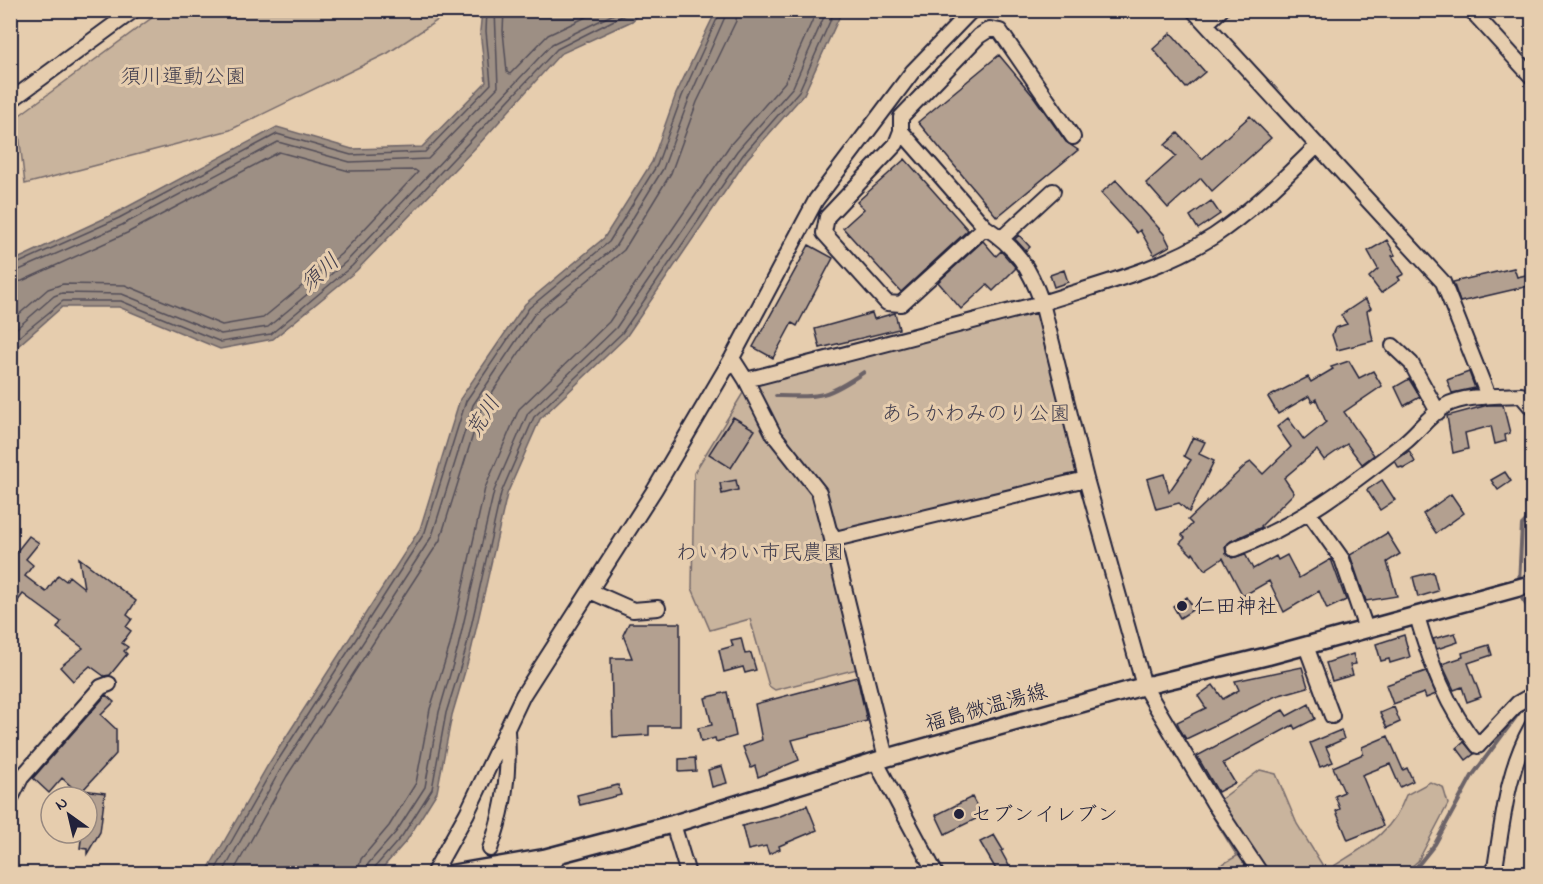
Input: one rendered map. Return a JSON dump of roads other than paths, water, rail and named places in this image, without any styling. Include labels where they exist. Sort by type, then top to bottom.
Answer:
[{"type":"main road","name":"福島微温湯線","points":[[451,873],[560,853],[673,824],[881,760],[1144,686],[1306,646],[1533,584]]},
{"type":"street","points":[[10,101],[134,10]]},
{"type":"street","points":[[433,873],[467,813],[523,695],[655,489],[732,357],[816,200],[913,70],[972,10]]},
{"type":"street","points":[[1193,10],[1443,282],[1488,396]]},
{"type":"street","points":[[1206,24],[1221,10]]},
{"type":"street","points":[[1471,10],[1533,77]]},
{"type":"street","points":[[984,227],[901,304],[887,303],[824,233],[827,217],[896,144],[901,131],[901,117],[979,36],[990,28],[1000,31],[1073,137]]},
{"type":"street","points":[[901,131],[984,227],[1002,238],[1032,273],[1144,686],[1213,802],[1261,873]]},
{"type":"street","points":[[746,380],[1042,303],[1145,270],[1212,237],[1249,210],[1318,145]]},
{"type":"street","points":[[1002,238],[1053,191]]},
{"type":"street","points":[[1393,346],[1411,363],[1438,412]]},
{"type":"street","points":[[732,357],[774,435],[819,492],[831,535],[881,760],[936,873]]},
{"type":"street","points":[[1234,549],[1268,536],[1310,514],[1407,441],[1445,405],[1488,396],[1521,395],[1532,403]]},
{"type":"street","points":[[831,535],[835,539],[850,537],[1086,479]]},
{"type":"street","points":[[1310,514],[1342,559],[1366,629]]},
{"type":"street","points":[[590,591],[633,610],[658,609]]},
{"type":"street","points":[[1417,616],[1446,700],[1458,722],[1478,746],[1518,703],[1533,695]]},
{"type":"street","points":[[1306,646],[1332,716]]},
{"type":"street","points":[[10,800],[21,778],[101,687],[109,684]]},
{"type":"street","points":[[490,849],[501,819],[509,754],[507,729]]},
{"type":"street","points":[[1494,873],[1504,807],[1516,758],[1530,738]]},
{"type":"street","points":[[673,824],[688,873]]},
{"type":"street","points":[[548,873],[560,853]]},
{"type":"water","name":"須川","points":[[482,11],[643,11],[632,21],[560,54],[479,144],[356,271],[273,339],[220,349],[119,307],[62,307],[11,352],[11,262],[116,213],[277,127],[352,149],[422,147],[486,82],[480,31]]},
{"type":"water","name":"荒川","points":[[716,11],[842,11],[804,94],[747,159],[626,337],[540,419],[507,494],[471,651],[452,715],[437,792],[407,840],[378,873],[206,873],[268,765],[420,529],[460,399],[525,304],[604,238],[652,162],[676,94]]},
{"type":"waterway","points":[[776,396],[823,394],[841,387],[864,372]]},
{"type":"waterway","points":[[1519,583],[1522,525],[1532,515]]},
{"type":"waterway","points":[[1519,594],[1532,613]]},
{"type":"waterway","points":[[1411,874],[1435,844],[1472,776],[1521,710]]},
{"type":"place","name":"仁田神社","points":[[1182,606]]},
{"type":"place","name":"セブンイレブン","points":[[959,814]]},
{"type":"park label","name":"須川運動公園","points":[[183,76]]},
{"type":"park label","name":"あらかわみのり公園","points":[[976,413]]},
{"type":"park label","name":"わいわい市民農園","points":[[760,552]]}]
